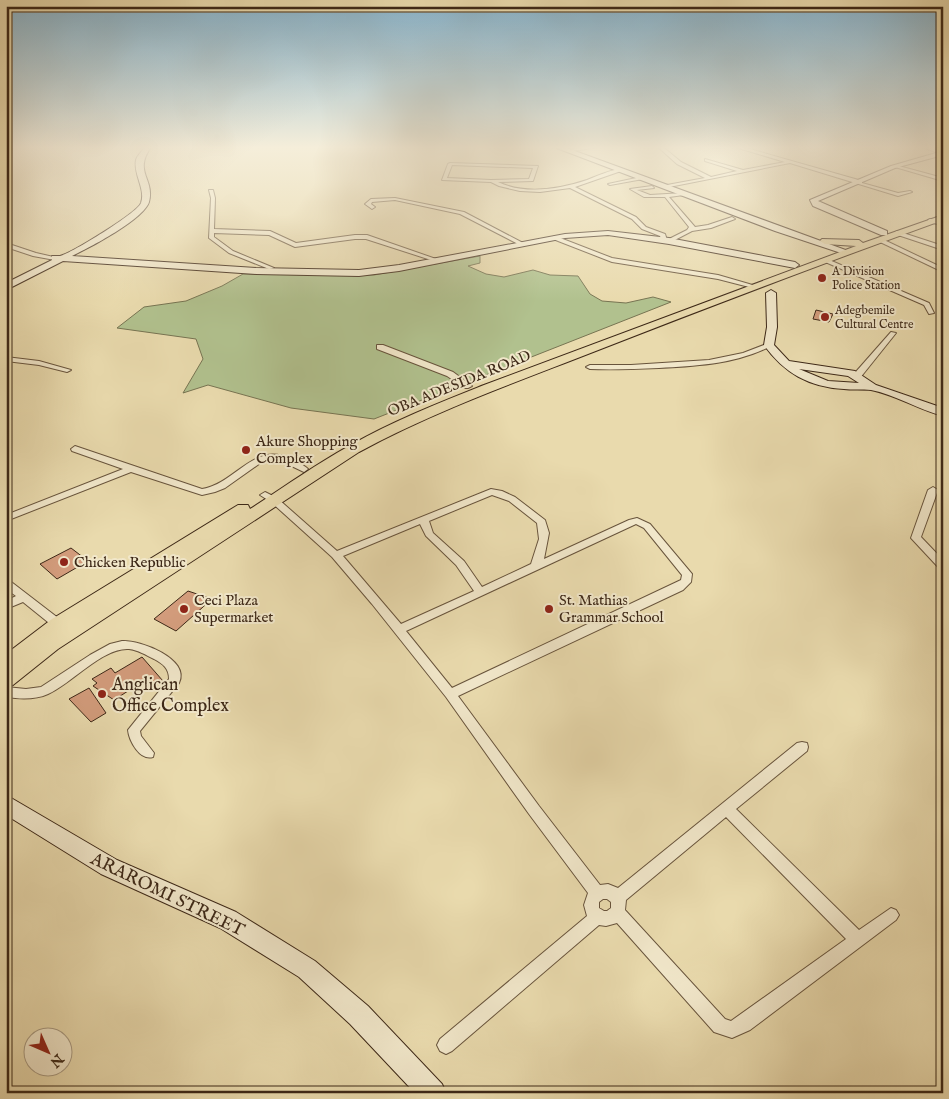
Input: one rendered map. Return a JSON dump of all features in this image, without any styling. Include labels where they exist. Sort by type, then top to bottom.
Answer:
[{"type":"main road","name":"OBA ADESIDA ROAD","points":[[6,664],[58,624],[269,498],[391,428],[431,410],[752,284],[796,265],[824,250],[849,249],[940,219]]},
{"type":"main road","points":[[824,250],[849,249]]},
{"type":"main road","name":"OBA ADESIDA ROAD","points":[[6,680],[51,644],[269,498],[304,468],[392,418],[468,386],[752,284],[783,275],[824,250]]},
{"type":"street","points":[[41,269],[70,255],[124,220],[136,209],[137,198]]},
{"type":"street","points":[[6,287],[109,233],[138,213],[143,208],[144,198]]},
{"type":"street","points":[[213,198],[211,238],[216,244],[271,268]]},
{"type":"street","points":[[596,198],[634,218],[638,225],[663,235],[666,240]]},
{"type":"street","points":[[668,198],[692,229]]},
{"type":"street","points":[[693,198],[824,250]]},
{"type":"street","points":[[699,198],[824,250],[927,304],[931,313]]},
{"type":"street","points":[[818,198],[814,202],[887,235],[943,270]]},
{"type":"street","points":[[372,207],[368,204],[371,201],[395,199],[462,213],[520,243]]},
{"type":"street","points":[[666,240],[692,229],[732,219]]},
{"type":"street","points":[[212,231],[270,233],[290,244],[300,246],[348,238],[367,237],[433,259]]},
{"type":"street","points":[[44,253],[271,268],[357,270],[386,268],[552,238],[608,234],[666,240],[796,265]]},
{"type":"street","points":[[887,235],[943,248]]},
{"type":"street","points":[[24,251],[265,271],[359,273],[409,267],[552,238]]},
{"type":"street","points":[[567,238],[614,261],[752,284],[771,293]]},
{"type":"street","points":[[6,245],[35,255],[70,255]]},
{"type":"street","points":[[6,283],[70,255]]},
{"type":"street","points":[[783,275],[771,293],[772,327],[769,345],[784,364],[800,376],[813,382],[872,387],[943,412]]},
{"type":"street","points":[[857,376],[893,333]]},
{"type":"street","points":[[590,367],[620,368],[731,360],[758,351],[769,345]]},
{"type":"street","points":[[380,347],[450,374],[468,386]]},
{"type":"street","points":[[6,360],[39,363],[67,370]]},
{"type":"street","points":[[784,364],[841,371],[857,376],[872,387]]},
{"type":"street","points":[[75,448],[131,469],[202,492],[211,492],[221,487],[265,457],[280,457],[304,468]]},
{"type":"street","points":[[6,518],[131,469]]},
{"type":"street","points":[[933,490],[916,538],[943,566]]},
{"type":"street","points":[[336,555],[491,492],[506,495],[542,522],[544,527],[540,556],[535,568]]},
{"type":"street","points":[[269,498],[336,555],[376,601],[450,694],[597,893]]},
{"type":"street","points":[[423,519],[429,534]]},
{"type":"street","points":[[398,630],[637,521],[646,526],[687,574],[688,578],[679,587],[450,694]]},
{"type":"street","points":[[407,526],[429,534],[460,563],[480,592]]},
{"type":"street","points":[[6,583],[58,624]]},
{"type":"street","points":[[6,604],[24,597]]},
{"type":"street","points":[[6,692],[36,694],[106,651],[122,645],[141,648],[170,663],[176,670],[175,680],[134,730],[135,738],[148,753]]},
{"type":"street","points":[[802,747],[727,809],[617,906],[609,918],[598,916],[594,911],[591,901],[597,893],[608,891],[617,906],[720,1026],[732,1030],[744,1024],[891,916]]},
{"type":"street","name":"ARAROMI STREET","points":[[6,804],[109,868],[228,920],[307,969],[359,1015],[433,1093]]},
{"type":"street","points":[[727,809],[858,940]]},
{"type":"street","points":[[446,1045],[598,916]]},
{"type":"green space","points":[[480,256],[480,263],[468,266],[486,274],[504,277],[533,270],[550,275],[578,276],[590,294],[602,301],[626,303],[653,297],[671,302],[374,419],[291,408],[208,385],[183,393],[203,359],[196,339],[117,328],[144,307],[186,301],[222,286],[243,274],[374,275]]},
{"type":"building","name":"Adegbemile Cultural Centre","points":[[816,310],[833,314],[829,322],[813,319]]},
{"type":"building","name":"Chicken Republic","points":[[71,548],[88,561],[57,579],[40,564]]},
{"type":"building","name":"Ceci Plaza Supermarket","points":[[188,591],[212,599],[176,631],[154,619]]},
{"type":"building","name":"Anglican Office Complex","points":[[142,657],[163,681],[147,689],[142,682],[114,700],[93,686],[97,683],[92,679],[111,668],[115,673]]},
{"type":"building","points":[[89,688],[106,713],[91,722],[69,699]]},
{"type":"place","name":"A Division Police Station","points":[[822,278]]},
{"type":"place","name":"Adegbemile Cultural Centre","points":[[825,317]]},
{"type":"place","name":"Akure Shopping Complex","points":[[246,450]]},
{"type":"place","name":"Chicken Republic","points":[[64,562]]},
{"type":"place","name":"Ceci Plaza Supermarket","points":[[184,609]]},
{"type":"place","name":"St. Mathias Grammar School","points":[[549,609]]},
{"type":"place","name":"Anglican Office Complex","points":[[102,694]]}]
